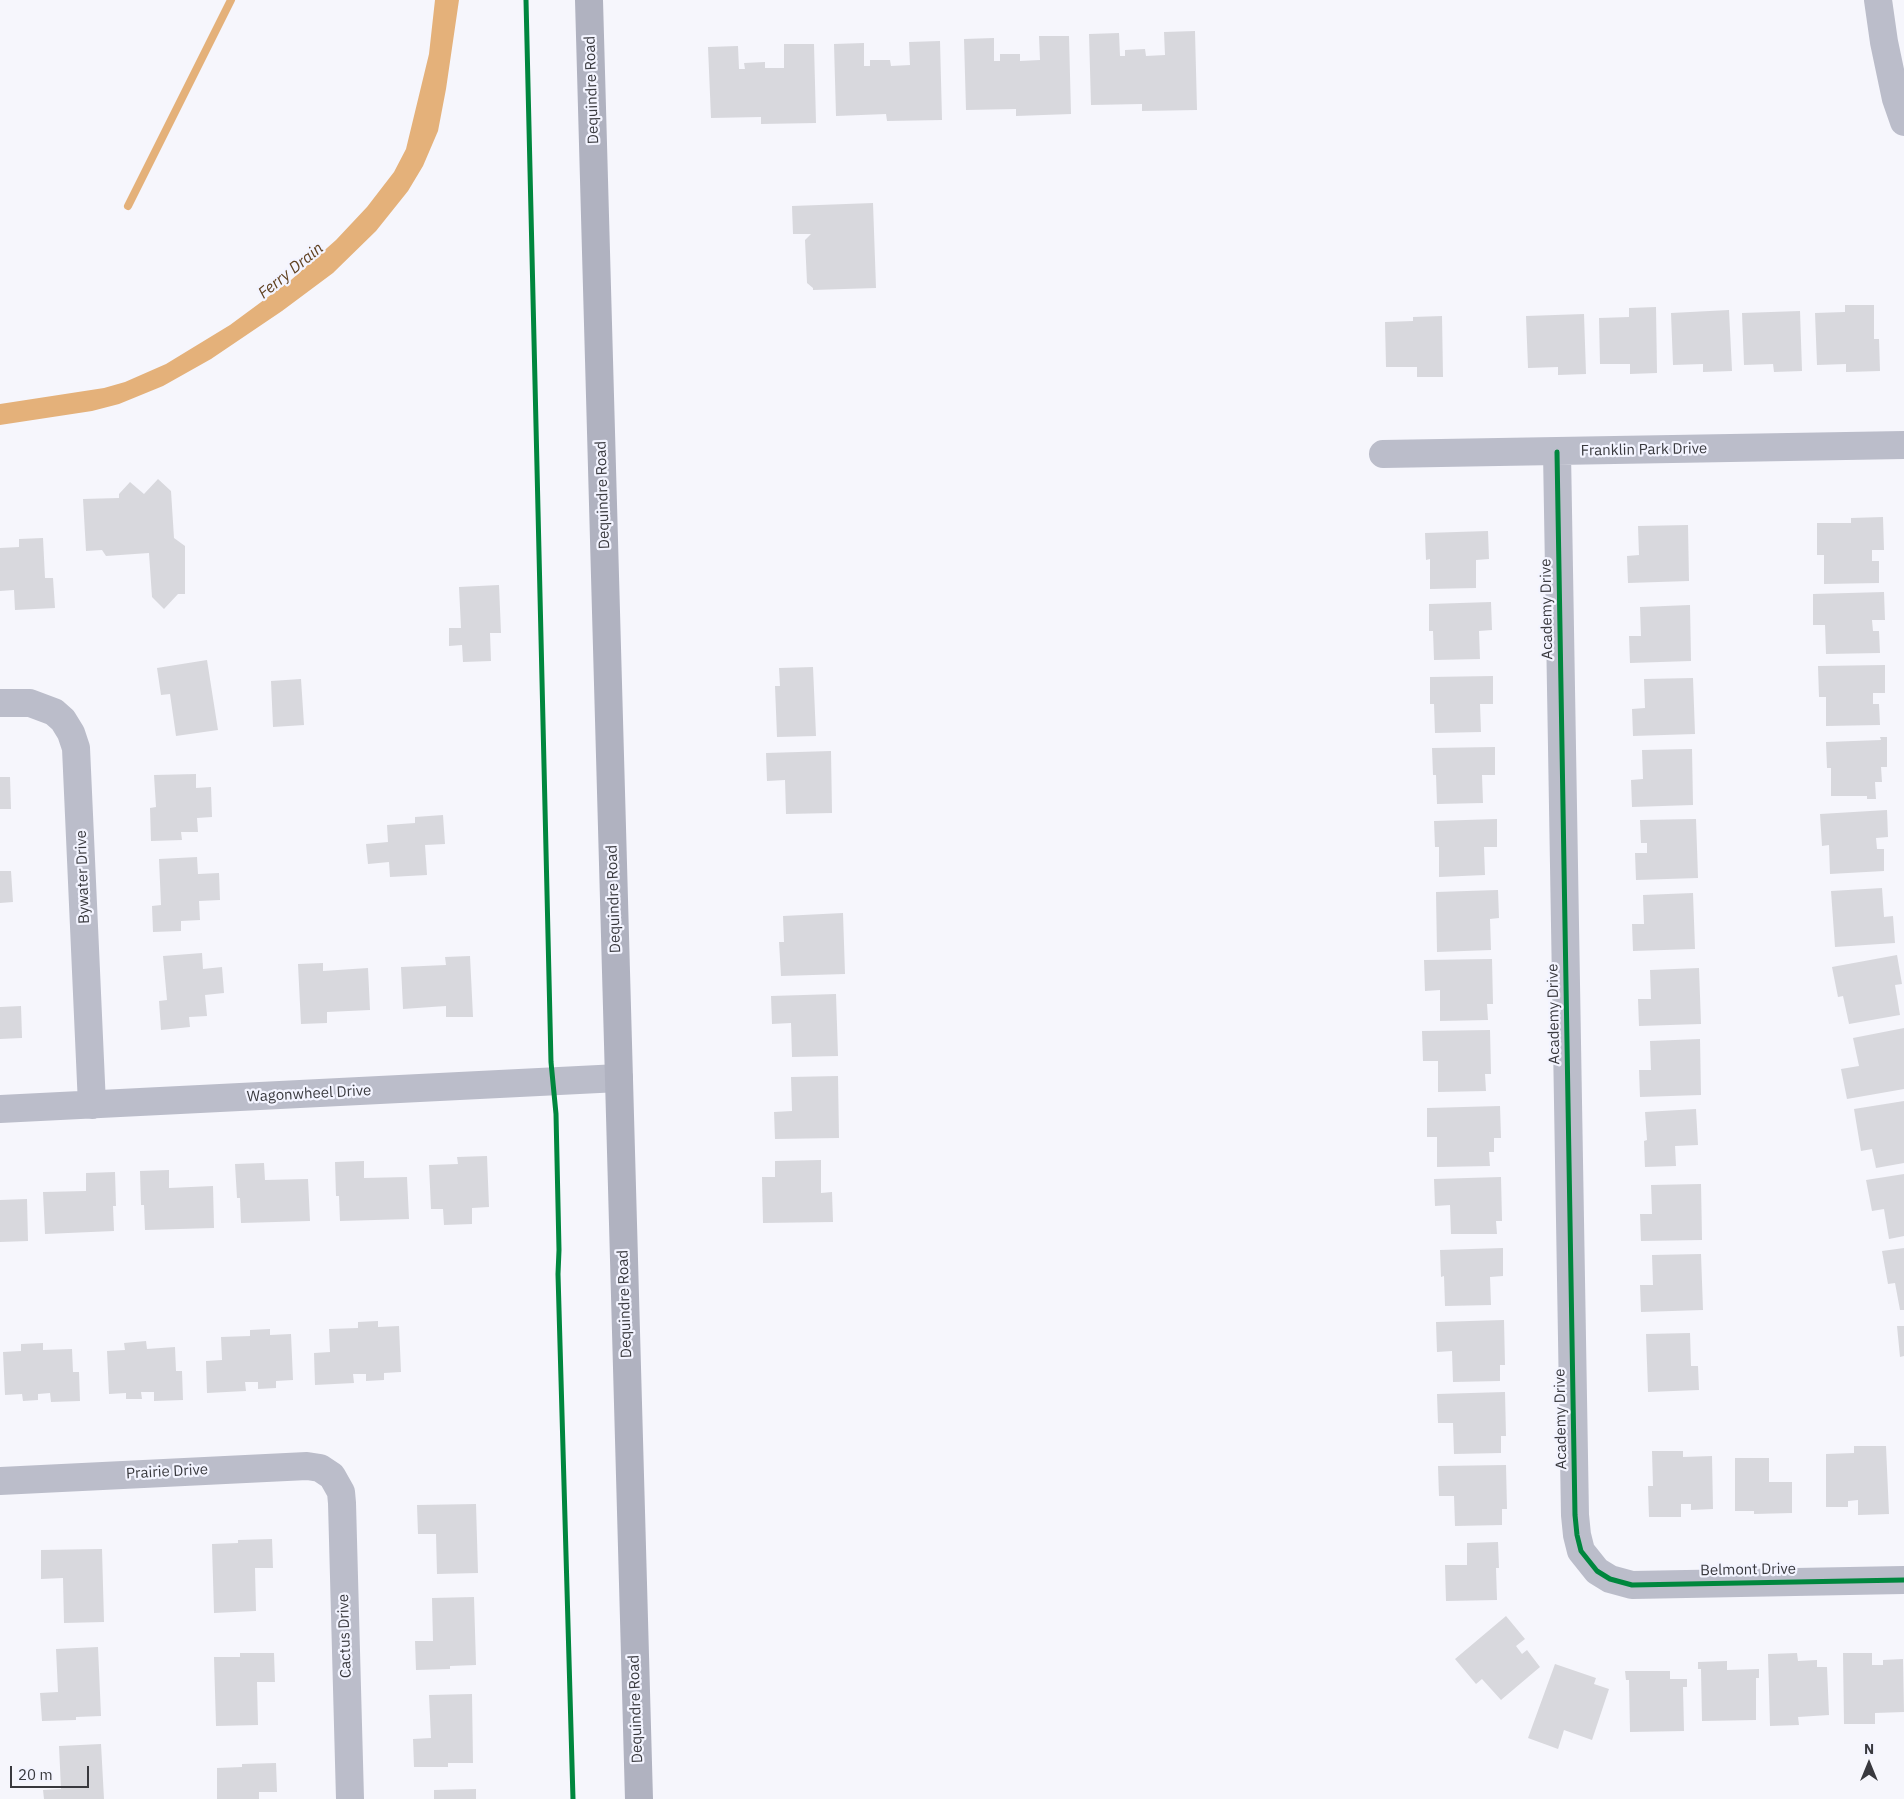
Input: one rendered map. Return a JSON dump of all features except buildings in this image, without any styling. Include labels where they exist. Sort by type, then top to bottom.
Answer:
[{"type":"main road","name":"Dequindre Road","points":[[589,0],[639,1799]]},
{"type":"street","points":[[1878,0],[1894,91],[1904,122]]},
{"type":"street","name":"Franklin Park Drive","points":[[1383,454],[1904,445]]},
{"type":"street","name":"Academy Drive","points":[[1557,452],[1576,1515],[1577,1535],[1581,1551],[1596,1571]]},
{"type":"street","name":"Bywater Drive","points":[[0,703],[30,703],[54,712],[63,720],[71,733],[76,748],[92,1105]]},
{"type":"street","name":"Wagonwheel Drive","points":[[0,1109],[619,1078]]},
{"type":"street","name":"Prairie Drive","points":[[0,1481],[307,1466],[320,1468],[332,1476]]},
{"type":"street","name":"Cactus Drive","points":[[332,1476],[341,1492],[342,1503],[350,1799]]},
{"type":"street","name":"Belmont Drive","points":[[1596,1571],[1610,1579],[1632,1585],[1904,1580]]},
{"type":"shaded area","name":"Ferry Drain","points":[[435,0],[459,0],[438,131],[423,166],[408,191],[376,231],[333,273],[282,311],[211,359],[163,386],[119,404],[92,411],[0,425],[0,404],[104,388],[125,382],[166,364],[230,325],[291,280],[336,240],[367,207],[394,172],[406,149],[429,54]]},
{"type":"waterway","points":[[128,206],[231,0]]},
{"type":"cycle path","points":[[526,0],[551,1062],[556,1114],[558,1274],[573,1799]]},
{"type":"cycle path","points":[[1557,452],[1575,1515],[1581,1551],[1597,1571],[1610,1579],[1632,1585],[1904,1580]]}]
